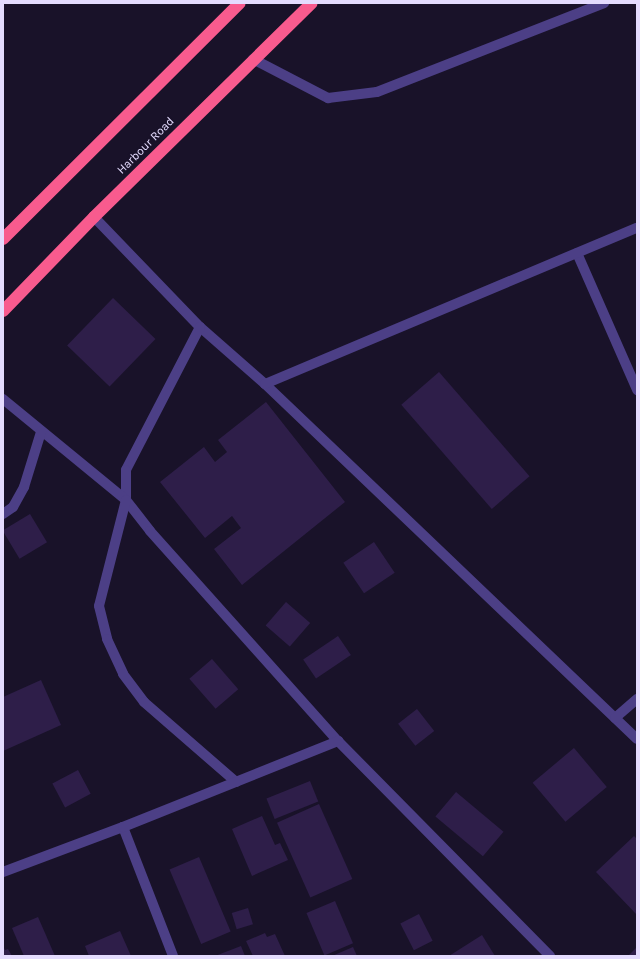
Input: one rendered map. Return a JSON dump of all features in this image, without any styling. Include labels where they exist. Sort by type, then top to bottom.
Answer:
[{"type":"highway","points":[[3,239],[240,3]]},
{"type":"highway","name":"Harbour Road","points":[[3,312],[94,217],[253,59],[312,3]]},
{"type":"street","points":[[253,59],[328,98],[377,92],[604,3]]},
{"type":"street","points":[[94,217],[200,327],[265,384],[637,739]]},
{"type":"street","points":[[265,384],[637,228]]},
{"type":"street","points":[[578,253],[637,390]]},
{"type":"street","points":[[200,327],[126,470],[126,500],[99,606],[107,640],[123,674],[144,702],[236,782]]},
{"type":"street","points":[[3,399],[41,432],[126,500],[150,531],[338,741],[550,956]]},
{"type":"street","points":[[3,514],[13,507],[24,487],[41,432]]},
{"type":"street","points":[[615,718],[637,699]]},
{"type":"street","points":[[3,872],[123,827],[338,741]]},
{"type":"street","points":[[123,827],[173,956]]},
{"type":"building","points":[[113,298],[155,339],[110,386],[67,345]]},
{"type":"building","points":[[439,372],[530,476],[492,509],[401,405]]},
{"type":"building","points":[[266,402],[345,502],[242,585],[214,549],[241,528],[232,516],[205,538],[160,482],[204,447],[215,462],[227,452],[218,440]]},
{"type":"building","points":[[30,514],[47,542],[20,559],[3,530]]},
{"type":"building","points":[[374,542],[395,573],[364,593],[343,563]]},
{"type":"building","points":[[286,602],[310,623],[290,646],[266,625]]},
{"type":"building","points":[[338,636],[351,655],[316,679],[303,659]]},
{"type":"building","points":[[212,659],[238,689],[216,709],[189,679]]},
{"type":"building","points":[[41,680],[61,725],[3,751],[3,697]]},
{"type":"building","points":[[417,709],[434,731],[415,746],[398,724]]},
{"type":"building","points":[[574,748],[607,787],[565,822],[533,783]]},
{"type":"building","points":[[78,770],[91,794],[65,807],[52,784]]},
{"type":"building","points":[[310,781],[318,801],[275,819],[266,799]]},
{"type":"building","points":[[456,792],[503,832],[483,856],[435,817]]},
{"type":"building","points":[[319,804],[352,879],[310,898],[277,823]]},
{"type":"building","points":[[262,816],[275,845],[280,843],[288,860],[252,876],[232,829]]},
{"type":"building","points":[[634,836],[637,839],[637,915],[596,872]]},
{"type":"building","points":[[199,857],[231,932],[201,944],[170,870]]},
{"type":"building","points":[[335,901],[353,943],[324,955],[306,913]]},
{"type":"building","points":[[248,908],[253,924],[237,929],[232,913]]},
{"type":"building","points":[[419,914],[433,941],[414,950],[400,924]]},
{"type":"building","points":[[38,917],[55,956],[24,956],[12,928]]},
{"type":"building","points":[[120,931],[131,956],[89,956],[85,946]]},
{"type":"building","points":[[265,933],[267,937],[275,934],[285,956],[253,956],[246,941]]},
{"type":"building","points":[[482,935],[495,956],[449,956]]},
{"type":"building","points":[[3,946],[5,950],[8,949],[12,956],[3,956]]},
{"type":"building","points":[[241,946],[245,956],[215,956]]},
{"type":"building","points":[[353,947],[357,956],[332,956]]},
{"type":"building","points":[[637,947],[637,956],[628,956]]}]
